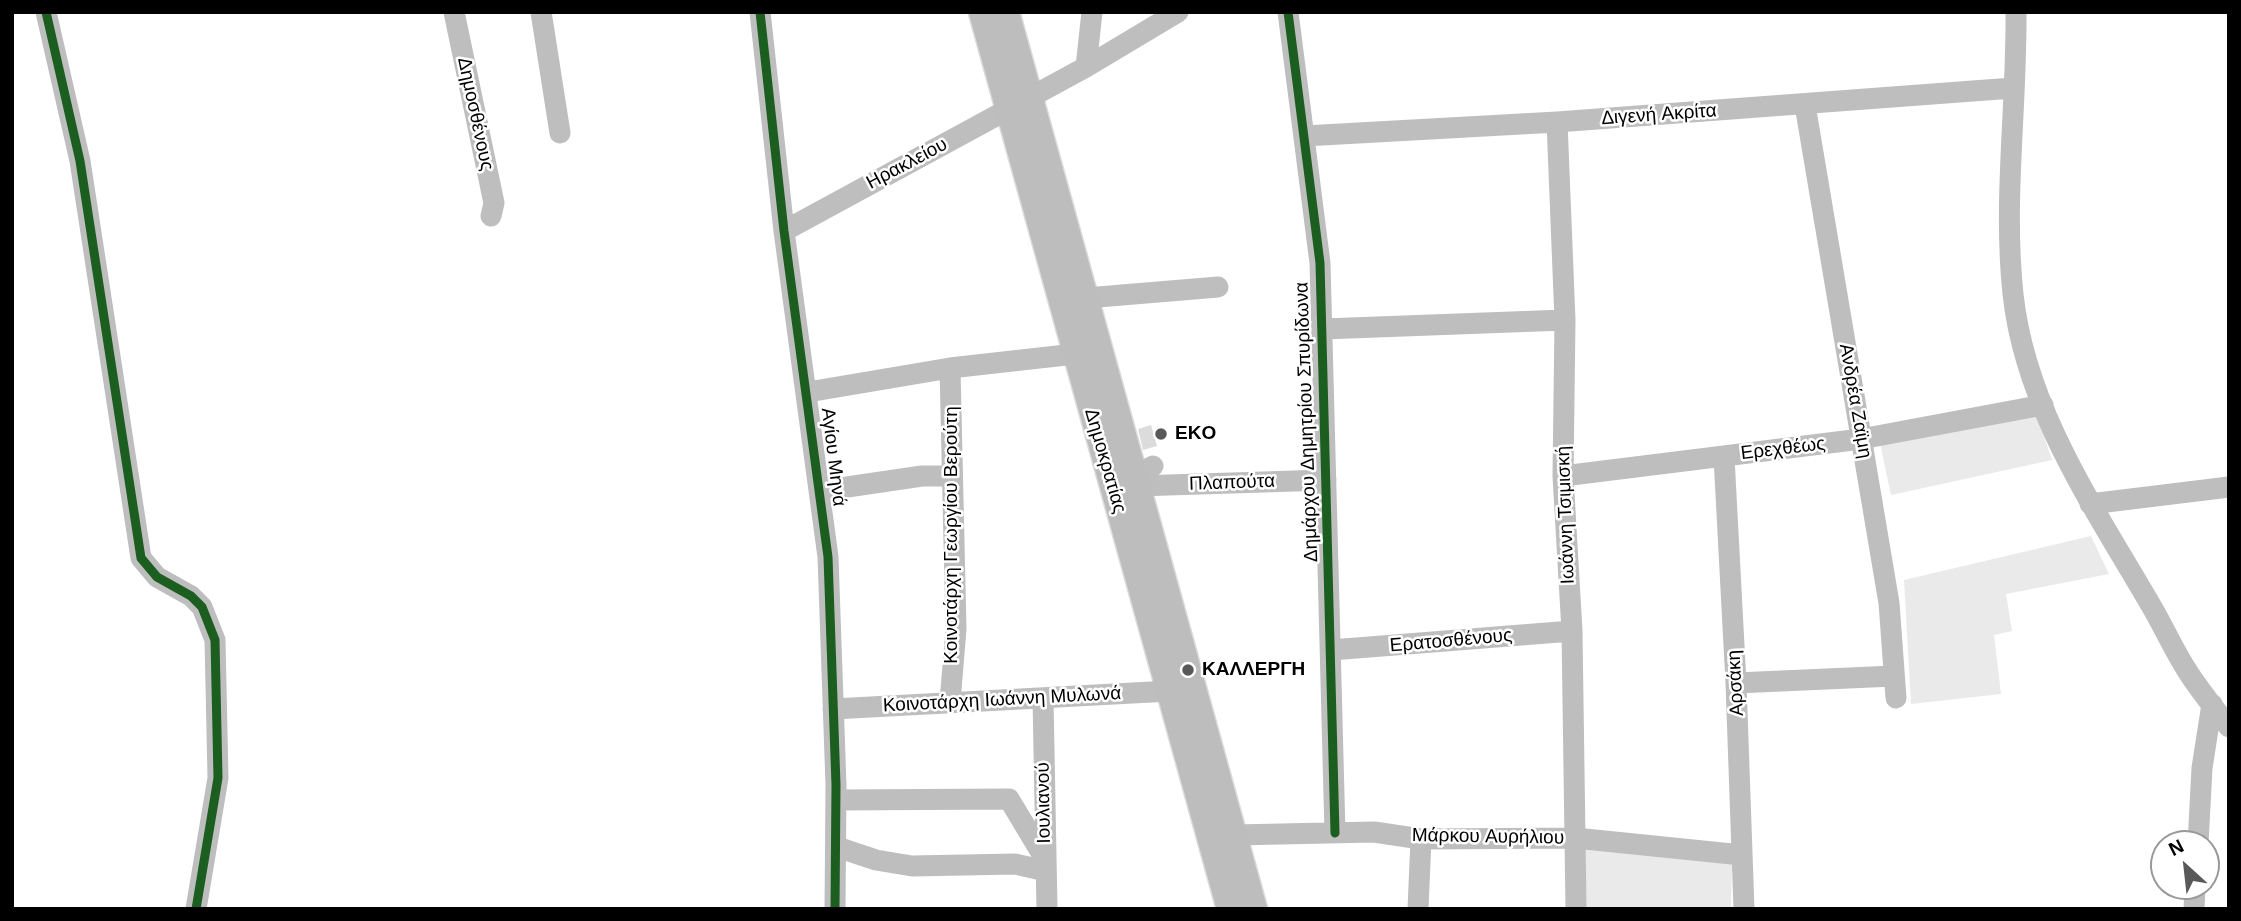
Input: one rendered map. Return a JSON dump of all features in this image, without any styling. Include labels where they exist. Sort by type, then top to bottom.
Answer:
[{"type":"main road","name":"Δημοκρατίας","points":[[982,12],[1019,103],[1127,415],[1254,909]]},
{"type":"main road","name":"Δημοκρατίας","points":[[1006,12],[1019,103],[1076,354],[1230,909]]},
{"type":"street","points":[[46,12],[80,161],[141,558],[157,577],[191,596],[202,607],[215,640],[218,778],[196,909]]},
{"type":"street","name":"Δημοσθένους","points":[[454,12],[494,203],[491,216]]},
{"type":"street","points":[[541,12],[560,133]]},
{"type":"street","name":"Αγίου Μηνά","points":[[760,12],[784,231],[808,392],[831,594],[837,847],[835,909]]},
{"type":"street","points":[[1086,67],[1092,12]]},
{"type":"street","name":"Ηρακλείου","points":[[784,231],[1086,67],[1178,12]]},
{"type":"street","name":"Δημάρχου Δημητρίου Σπυρίδωνα","points":[[1289,12],[1320,263],[1335,833]]},
{"type":"street","points":[[2017,12],[2010,244],[2013,293],[2025,360],[2043,405],[2090,504],[2188,672],[2229,727]]},
{"type":"street","name":"Διγενή Ακρίτα","points":[[1304,136],[1557,122],[2013,89]]},
{"type":"street","name":"Ανδρέα Ζαϊμη","points":[[1805,105],[1889,603],[1896,698]]},
{"type":"street","name":"Ιωάννη Τσιμισκή","points":[[1557,122],[1565,320],[1563,477],[1572,631],[1576,909]]},
{"type":"street","points":[[1086,299],[1218,287]]},
{"type":"street","points":[[1322,329],[1565,320]]},
{"type":"street","points":[[808,392],[950,368],[1076,354]]},
{"type":"street","name":"Κοινοτάρχη Γεωργίου Βερούτη","points":[[950,368],[956,629],[950,702]]},
{"type":"street","name":"Ερεχθέως","points":[[1563,477],[1861,439],[2043,405]]},
{"type":"street","name":"Αρσάκη","points":[[1724,457],[1744,909]]},
{"type":"street","points":[[820,491],[922,476],[952,476]]},
{"type":"street","name":"Πλαπούτα","points":[[1141,476],[1326,480]]},
{"type":"street","points":[[2090,504],[2229,487]]},
{"type":"street","name":"Ερατοσθένους","points":[[1331,650],[1572,631]]},
{"type":"street","points":[[1736,683],[1894,676]]},
{"type":"street","name":"Κοινοτάρχη Ιωάννη Μυλωνά","points":[[833,709],[1170,691]]},
{"type":"street","name":"Ιουλιανού","points":[[1043,698],[1047,909]]},
{"type":"street","points":[[2199,830],[2202,768],[2211,704]]},
{"type":"street","points":[[836,800],[1009,799],[1046,865]]},
{"type":"street","name":"Μάρκου Αυρήλιου","points":[[1234,835],[1374,832],[1421,839],[1575,838],[1742,855]]},
{"type":"street","points":[[1418,909],[1421,839]]},
{"type":"street","points":[[837,847],[876,860],[912,866],[1046,865]]},
{"type":"shaded area","points":[[2037,416],[2052,460],[1891,495],[1880,443]]},
{"type":"shaded area","points":[[2091,536],[2109,574],[2006,594],[2012,631],[1994,635],[2001,694],[1911,704],[1904,580]]},
{"type":"shaded area","points":[[1583,846],[1732,863],[1731,909],[1585,909]]},
{"type":"building","points":[[1151,425],[1157,446],[1143,450],[1138,429]]},
{"type":"cycle path","points":[[46,12],[80,161],[141,558],[157,577],[191,596],[202,607],[215,640],[218,778],[196,909]]},
{"type":"cycle path","points":[[760,12],[784,231],[828,557],[836,785],[835,909]]},
{"type":"cycle path","points":[[1288,12],[1320,263],[1335,833]]},
{"type":"place","name":"EKO","points":[[1161,434]]},
{"type":"place","name":"ΚΑΛΛΕΡΓΗ","points":[[1188,670]]}]
